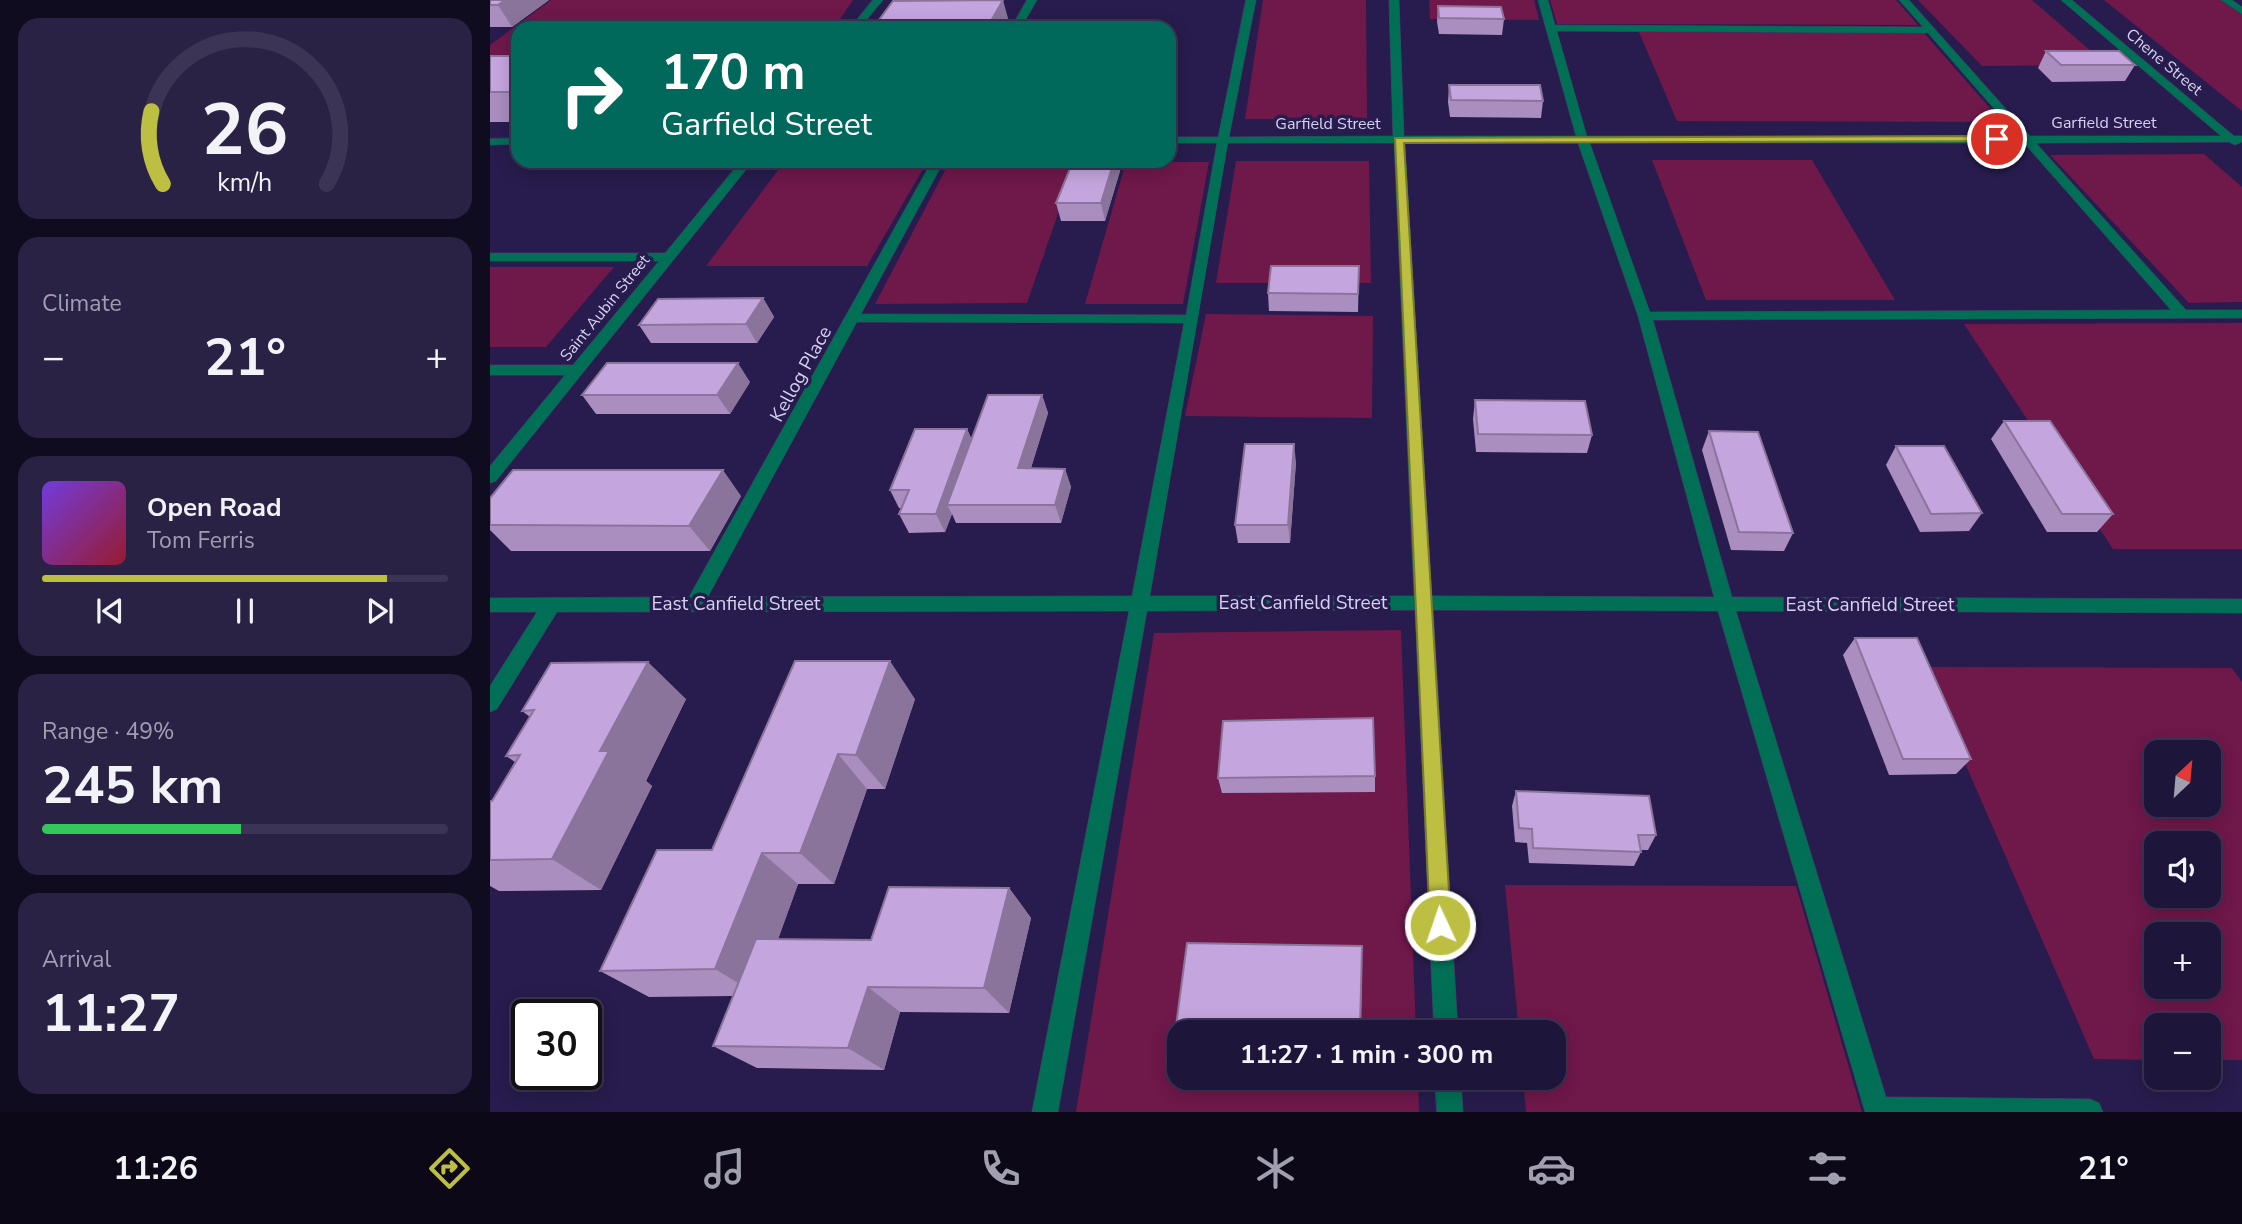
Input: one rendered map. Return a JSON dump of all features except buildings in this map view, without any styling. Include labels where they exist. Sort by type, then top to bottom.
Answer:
[{"type":"street","points":[[861,21],[878,0]]},
{"type":"street","points":[[1020,21],[1032,0]]},
{"type":"street","points":[[1045,1112],[1251,0]]},
{"type":"street","points":[[1394,0],[1445,1020]]},
{"type":"street","points":[[1543,0],[1583,140],[1645,316],[1725,604],[1878,1111],[2090,1112]]},
{"type":"street","points":[[1904,0],[2183,316]]},
{"type":"street","name":"Chene Street","points":[[2066,0],[2236,139],[2242,149]]},
{"type":"street","points":[[2226,0],[2242,11]]},
{"type":"street","points":[[1551,28],[1930,30]]},
{"type":"street","name":"Garfield Street","points":[[1176,140],[2236,139]]},
{"type":"street","points":[[490,142],[511,141]]},
{"type":"street","name":"Saint Aubin Street","points":[[490,477],[741,168]]},
{"type":"street","name":"Kellog Place","points":[[695,604],[934,168]]},
{"type":"street","points":[[490,257],[668,257]]},
{"type":"street","points":[[1645,316],[2242,314]]},
{"type":"street","points":[[854,318],[1192,319]]},
{"type":"street","points":[[490,370],[576,370]]},
{"type":"street","name":"East Canfield Street","points":[[490,605],[1424,603],[2242,606]]},
{"type":"street","points":[[490,703],[552,604]]},
{"type":"street","points":[[1449,1090],[1450,1112]]},
{"type":"shaded area","points":[[551,0],[853,0],[839,21],[523,21]]},
{"type":"shaded area","points":[[1263,0],[1366,0],[1367,119],[1245,119]]},
{"type":"shaded area","points":[[1429,0],[1534,0],[1539,20],[1430,19]]},
{"type":"shaded area","points":[[1550,0],[1896,0],[1918,25],[1557,24]]},
{"type":"shaded area","points":[[1918,0],[2032,0],[2107,65],[1982,66]]},
{"type":"shaded area","points":[[2104,0],[2220,0],[2242,15],[2242,111]]},
{"type":"shaded area","points":[[511,30],[511,63],[490,63],[490,45]]},
{"type":"shaded area","points":[[1639,32],[1924,33],[2002,122],[1677,121]]},
{"type":"shaded area","points":[[2204,154],[2242,187],[2242,302],[2189,303],[2050,155]]},
{"type":"shaded area","points":[[1652,160],[1812,160],[1895,300],[1706,300]]},
{"type":"shaded area","points":[[1236,161],[1369,161],[1371,283],[1216,283]]},
{"type":"shaded area","points":[[1176,162],[1209,162],[1183,304],[1085,304],[1124,168],[1176,168]]},
{"type":"shaded area","points":[[780,168],[924,168],[867,266],[706,266]]},
{"type":"shaded area","points":[[946,168],[1074,168],[1027,303],[875,304]]},
{"type":"shaded area","points":[[490,267],[614,267],[546,347],[490,347]]},
{"type":"shaded area","points":[[1206,314],[1373,316],[1372,418],[1185,416]]},
{"type":"shaded area","points":[[2242,323],[2242,549],[2113,549],[1964,324]]},
{"type":"shaded area","points":[[1401,630],[1416,1020],[1167,1020],[1167,1090],[1418,1090],[1419,1112],[1076,1112],[1154,633]]},
{"type":"shaded area","points":[[1923,667],[2232,668],[2242,682],[2242,1060],[2221,1060],[2221,1013],[2144,1013],[2144,1060],[2094,1059]]},
{"type":"shaded area","points":[[1505,885],[1796,886],[1862,1112],[1526,1112],[1524,1090],[1566,1090],[1566,1020],[1518,1020]]},
{"type":"route","points":[[1440,925],[1399,140],[1997,139]]}]
